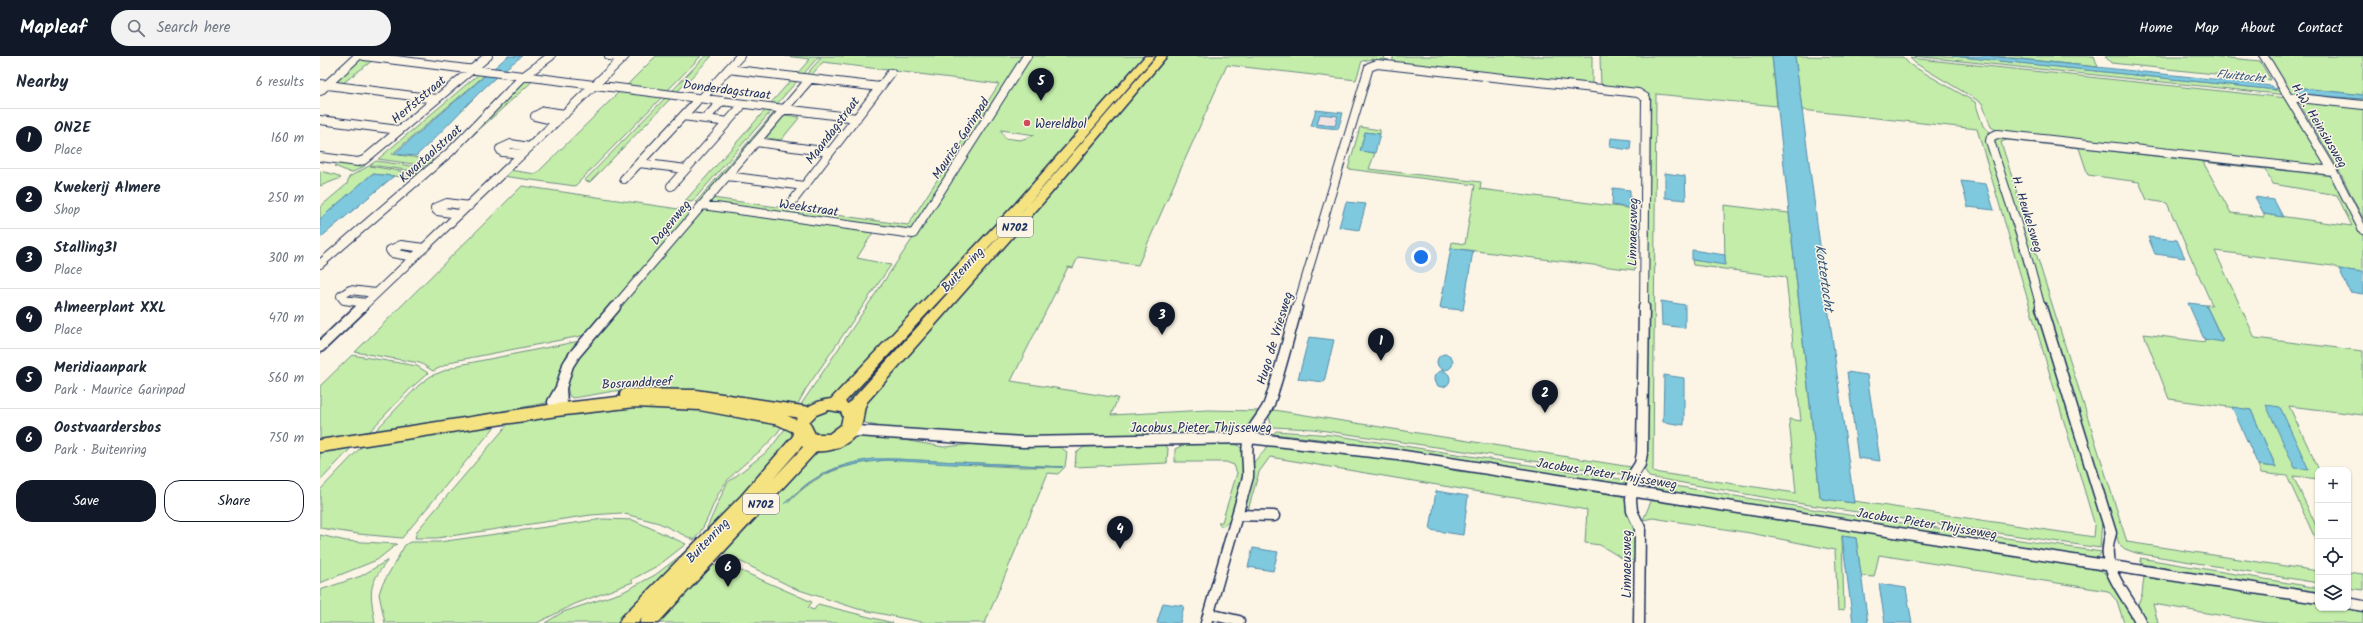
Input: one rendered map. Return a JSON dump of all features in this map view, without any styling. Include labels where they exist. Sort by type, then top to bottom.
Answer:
[{"type":"highway","name":"Buitenring","points":[[834,405],[1001,227],[1150,56]]},
{"type":"highway","name":"Buitenring","points":[[851,420],[864,395],[1044,194],[1162,56]]},
{"type":"highway","points":[[802,425],[819,444],[833,443],[851,420],[842,407],[834,405]]},
{"type":"highway","name":"N702","points":[[802,425],[821,407],[834,405]]},
{"type":"highway","name":"Buitenring","points":[[627,623],[746,500],[802,425]]},
{"type":"highway","name":"Buitenring","points":[[648,623],[801,461],[819,444]]},
{"type":"main road","name":"Bosranddreef","points":[[322,445],[468,423],[557,406],[642,393],[681,394],[802,425]]},
{"type":"main road","name":"Bosranddreef","points":[[557,406],[634,401],[678,402],[700,404],[780,419],[802,425]]},
{"type":"street","points":[[320,91],[324,84],[358,56]]},
{"type":"street","name":"Donderdagstraat","points":[[364,56],[595,85],[699,100],[722,101],[856,118]]},
{"type":"street","name":"Herfststraat","points":[[320,157],[358,162],[364,160],[488,56]]},
{"type":"street","name":"Kwartaalstraat","points":[[320,264],[450,152],[486,117],[524,76],[551,56]]},
{"type":"street","points":[[609,56],[624,57]]},
{"type":"street","points":[[624,179],[740,56]]},
{"type":"street","name":"Maurice Garinpad","points":[[913,234],[1027,56]]},
{"type":"street","name":"H.W. Heinsiusweg","points":[[2264,56],[2333,170],[2363,230]]},
{"type":"street","points":[[320,347],[624,57]]},
{"type":"street","name":"Linnaeusweg","points":[[1377,64],[1390,60],[1638,93],[1646,98],[1642,453],[1640,464],[1632,475],[1631,506],[1640,528],[1639,623]]},
{"type":"street","name":"Hugo de Vriesweg","points":[[1208,618],[1248,477],[1249,466],[1246,459],[1249,438],[1255,424],[1268,406],[1355,108],[1369,67],[1377,64]]},
{"type":"street","points":[[728,69],[880,87]]},
{"type":"street","name":"Maandagstraat","points":[[792,202],[890,73]]},
{"type":"street","name":"Dagenweg","points":[[557,406],[561,388],[572,359],[810,79]]},
{"type":"street","points":[[324,84],[436,99]]},
{"type":"street","points":[[2290,97],[2363,105]]},
{"type":"street","points":[[705,119],[722,101]]},
{"type":"street","points":[[671,186],[740,108]]},
{"type":"street","points":[[557,121],[535,116],[544,111],[565,114]]},
{"type":"street","points":[[683,116],[728,122]]},
{"type":"street","points":[[320,120],[399,130]]},
{"type":"street","name":"H. Heukelsweg","points":[[2141,623],[2133,605],[2116,583],[2108,565],[2106,542],[2111,533],[2037,295],[2023,241],[1990,141],[1991,137],[1997,134],[2333,170]]},
{"type":"street","points":[[756,142],[830,152]]},
{"type":"street","points":[[522,154],[502,152],[500,149],[507,145],[529,147]]},
{"type":"street","points":[[639,163],[686,169]]},
{"type":"street","points":[[727,176],[804,186]]},
{"type":"street","points":[[459,214],[437,211],[435,208],[440,204],[447,202],[468,206]]},
{"type":"street","name":"Weekstraat","points":[[702,206],[913,234]]},
{"type":"street","points":[[414,257],[392,254],[390,250],[401,245],[424,248]]},
{"type":"street","points":[[366,303],[344,300],[341,296],[350,290],[376,293]]},
{"type":"street","name":"Jacobus Pieter Thijsseweg","points":[[851,420],[857,431],[1030,442],[1249,438],[1352,448],[2315,598]]},
{"type":"street","points":[[1237,515],[1274,516]]},
{"type":"street","points":[[2351,604],[2363,606]]},
{"type":"street","points":[[1208,618],[1239,621]]},
{"type":"shaded area","points":[[1320,114],[1338,116],[1335,126],[1317,124]]},
{"type":"green space","points":[[656,56],[701,56],[667,91],[625,87]]},
{"type":"green space","points":[[705,56],[712,56],[676,93],[671,92]]},
{"type":"green space","points":[[785,56],[1146,56],[1052,164],[843,393],[819,405],[798,409],[915,235],[916,227],[909,231],[707,204],[712,198],[908,225],[999,84],[823,62],[809,78],[804,77],[821,58],[818,57],[801,77],[795,76],[810,59]],"holes":[[[1001,130],[1035,135],[1020,140],[1005,138]]]},
{"type":"green space","points":[[1166,56],[1385,56],[1384,59],[1389,60],[1388,62],[1373,62],[1373,59],[1362,61],[1356,80],[1227,65],[1138,265],[1078,257],[1073,268],[1068,267],[1011,381],[1118,398],[1111,415],[1208,410],[1261,411],[1246,431],[1231,434],[1064,439],[891,430],[862,422],[860,407]]},
{"type":"green space","points":[[1393,56],[1592,56],[1592,85],[1393,63]]},
{"type":"green space","points":[[1600,56],[1772,56],[1777,106],[1656,94],[1653,472],[1796,493],[1789,419],[1801,421],[1786,277],[1693,265],[1692,260],[1725,264],[1724,205],[1789,213],[1820,496],[1822,499],[1854,503],[1854,501],[2094,537],[2095,526],[1977,129],[1802,110],[1795,56],[1903,57],[1909,64],[1975,102],[1983,126],[1990,132],[1987,135],[1987,142],[2102,521],[2100,548],[1803,504],[1649,477],[1643,467],[1646,461],[1651,98],[1641,91],[1601,86]]},
{"type":"green space","points":[[1913,56],[1954,56],[2277,90],[2276,88],[2283,88],[2287,95]]},
{"type":"green space","points":[[1991,56],[2094,56],[2098,67]]},
{"type":"green space","points":[[2105,56],[2210,56],[2260,61],[2271,80],[2111,63]]},
{"type":"green space","points":[[2268,56],[2363,56],[2363,95],[2295,87],[2298,93],[2363,99],[2363,103],[2291,93]]},
{"type":"green space","points":[[359,58],[373,60],[343,83],[333,82]]},
{"type":"green space","points":[[1910,58],[2287,98],[2326,167],[1998,131],[1991,127],[1982,103],[1915,63]]},
{"type":"green space","points":[[480,73],[485,75],[392,154],[433,160],[427,166],[378,159]]},
{"type":"green space","points":[[536,78],[461,146],[523,79]]},
{"type":"green space","points":[[792,79],[798,80],[776,105],[770,104]]},
{"type":"green space","points":[[621,90],[664,95],[575,186],[502,176],[509,170],[536,174]]},
{"type":"green space","points":[[667,96],[673,96],[590,182],[584,181]]},
{"type":"green space","points":[[2298,101],[2363,106],[2363,219],[2340,172]]},
{"type":"green space","points":[[767,108],[773,109],[692,202],[685,201]]},
{"type":"green space","points":[[777,109],[782,110],[702,203],[696,202]]},
{"type":"green space","points":[[785,115],[800,117],[781,140],[766,138]]},
{"type":"green space","points":[[1360,127],[1380,130],[1380,134],[1365,132],[1360,151],[1375,153],[1369,169],[1481,182],[1480,189],[1636,209],[1635,270],[1451,248],[1452,242],[1465,244],[1475,185],[1348,169]]},
{"type":"green space","points":[[1995,138],[2333,176],[2363,236],[2363,272],[2339,269],[2333,266],[2215,251],[2255,338],[2363,351],[2363,415],[2289,406],[2318,467],[2315,467],[2315,479],[2293,476],[2315,524],[2315,538],[2287,476],[2261,473],[2258,465],[2276,467],[2251,410],[2169,399],[2144,334],[2205,342],[2204,339],[2223,341],[2206,305],[2212,305],[2167,203],[2147,200],[2139,182],[2088,175],[2079,148],[2007,140],[2001,142],[2127,542],[2315,571],[2315,583],[2136,553],[2125,549],[2119,544],[1995,143]],"holes":[[[2203,162],[2265,169],[2273,184],[2337,195],[2352,226],[2264,214],[2264,217],[2231,213]]]},
{"type":"green space","points":[[340,161],[363,162],[365,166],[351,173],[335,166]]},
{"type":"green space","points":[[376,161],[426,168],[421,172],[370,165]]},
{"type":"green space","points":[[369,166],[419,174],[414,178],[372,174],[320,219],[320,207],[347,184],[349,177]]},
{"type":"green space","points":[[320,171],[336,175],[341,178],[320,186]]},
{"type":"green space","points":[[522,186],[692,211],[586,335],[454,361],[433,371],[420,363],[355,352]]},
{"type":"green space","points":[[704,209],[874,231],[857,258],[891,265],[806,389],[795,409],[718,394],[679,390],[632,389],[573,398],[569,396],[567,385],[577,357]]},
{"type":"green space","points":[[946,292],[951,294],[854,400],[845,397]]},
{"type":"green space","points":[[580,341],[566,356],[556,390],[546,403],[380,434],[376,430],[419,385],[431,376],[459,365]]},
{"type":"green space","points":[[352,355],[417,366],[428,373],[409,390],[366,435],[320,441],[320,386]]},
{"type":"green space","points":[[674,404],[784,423],[770,441],[727,481],[718,495],[704,526],[694,540],[659,523],[621,513],[591,515],[437,538],[415,538],[417,531],[509,423],[549,414]]},
{"type":"green space","points":[[829,410],[840,413],[843,419],[842,426],[831,433],[824,435],[820,435],[812,431],[810,419],[818,413]]},
{"type":"green space","points":[[1274,410],[1631,467],[1628,475],[1313,429],[1272,427],[1268,414]]},
{"type":"green space","points":[[497,424],[402,538],[358,534],[320,528],[320,490],[363,445]]},
{"type":"green space","points":[[788,425],[792,426],[795,440],[623,623],[545,623],[563,612],[623,592],[655,575],[680,556],[705,532],[727,483],[769,450]]},
{"type":"green space","points":[[1276,431],[1332,435],[1627,480],[1628,484],[1621,485],[1328,440],[1273,434]]},
{"type":"green space","points":[[855,436],[891,438],[944,447],[975,444],[1060,447],[1067,452],[1065,467],[1058,474],[1048,473],[985,623],[926,623],[858,609],[796,589],[721,552],[815,454]],"holes":[[[873,459],[1063,467],[1014,467],[887,460],[844,467],[820,477],[800,492],[815,479],[836,468],[859,461]]]},
{"type":"green space","points":[[1162,444],[1168,448],[1167,463],[1075,467],[1076,453],[1084,447]]},
{"type":"green space","points":[[1185,444],[1231,444],[1238,445],[1243,450],[1246,468],[1232,519],[1222,527],[1218,522],[1222,522],[1237,473],[1234,465],[1226,462],[1175,462],[1175,449]]},
{"type":"green space","points":[[1268,444],[1440,465],[1459,471],[1480,471],[1621,495],[1633,517],[1635,533],[1635,559],[1628,562],[1600,545],[1585,543],[1587,510],[1270,457],[1259,472],[1248,510],[1246,487],[1249,474],[1255,461],[1265,450]]},
{"type":"green space","points":[[353,446],[320,481],[320,450]]},
{"type":"green space","points":[[1657,483],[1848,515],[2102,552],[2097,558],[1706,499],[1654,488],[1653,484]]},
{"type":"green space","points":[[1652,499],[2002,552],[2102,570],[2128,604],[2134,623],[2124,623],[2117,601],[2108,591],[1879,555],[1874,577],[1861,576],[1856,538],[1842,536],[1844,610],[1838,611],[1835,550],[1750,533],[1653,518],[1643,520]]},
{"type":"green space","points":[[603,519],[633,520],[686,544],[659,565],[631,580],[633,582],[575,604],[537,623],[385,623],[379,594],[382,585],[405,545],[410,542],[439,542]]},
{"type":"green space","points":[[320,535],[346,541],[397,544],[377,560],[320,583]]},
{"type":"green space","points":[[2140,558],[2315,587],[2315,594],[2142,564]]},
{"type":"green space","points":[[388,560],[373,583],[371,596],[375,623],[320,623],[320,590],[361,576]]},
{"type":"green space","points":[[714,565],[733,574],[737,569],[812,602],[808,608],[814,610],[818,604],[893,623],[655,623],[701,575],[702,577]]},
{"type":"green space","points":[[2351,572],[2363,574],[2363,590],[2351,588]]},
{"type":"green space","points":[[2144,577],[2250,591],[2315,603],[2315,611],[2351,610],[2363,612],[2363,623],[2266,623],[2153,604],[2158,623],[2144,623],[2137,607],[2142,594]]},
{"type":"water","points":[[508,56],[522,56],[481,91],[416,156],[394,154]]},
{"type":"water","points":[[1772,56],[1795,56],[1854,503],[1822,499],[1820,496]]},
{"type":"water","points":[[1952,56],[1989,56],[2231,81],[2271,86],[2277,90]]},
{"type":"water","points":[[2294,87],[2363,95],[2363,99],[2307,95],[2298,93]]},
{"type":"water","points":[[1316,110],[1343,113],[1338,129],[1311,126]],"holes":[[[1320,114],[1338,116],[1335,126],[1317,124]]]},
{"type":"water","points":[[1365,132],[1380,134],[1375,153],[1360,151]]},
{"type":"water","points":[[1611,138],[1631,140],[1630,150],[1610,147]]},
{"type":"water","points":[[1665,173],[1685,176],[1686,200],[1665,198]]},
{"type":"water","points":[[372,174],[394,176],[320,238],[320,219]]},
{"type":"water","points":[[1961,181],[1986,184],[1994,210],[1968,207]]},
{"type":"water","points":[[1613,188],[1630,190],[1630,208],[1612,205]]},
{"type":"water","points":[[2255,197],[2274,200],[2283,217],[2264,214]]},
{"type":"water","points":[[1346,202],[1366,204],[1359,230],[1339,227]]},
{"type":"water","points":[[2148,237],[2177,240],[2185,258],[2155,254]]},
{"type":"water","points":[[1451,248],[1473,251],[1463,310],[1440,308]]},
{"type":"water","points":[[1692,250],[1725,255],[1725,265],[1692,260]]},
{"type":"water","points":[[2339,269],[2363,272],[2363,294],[2350,292]]},
{"type":"water","points":[[1661,301],[1685,305],[1685,328],[1662,325]]},
{"type":"water","points":[[2188,303],[2206,305],[2223,342],[2204,339]]},
{"type":"water","points":[[1309,337],[1334,340],[1324,382],[1298,379]]},
{"type":"water","points":[[1445,354],[1451,356],[1453,362],[1451,368],[1445,370],[1439,368],[1437,362],[1439,356]]},
{"type":"water","points":[[1439,371],[1445,371],[1450,376],[1448,385],[1445,387],[1439,387],[1434,382],[1434,376]]},
{"type":"water","points":[[1847,372],[1867,375],[1880,461],[1858,458]]},
{"type":"water","points":[[1664,375],[1684,378],[1684,425],[1663,422]]},
{"type":"water","points":[[2266,405],[2280,407],[2309,470],[2295,468]]},
{"type":"water","points":[[2232,407],[2251,410],[2276,467],[2258,465]]},
{"type":"water","points":[[873,459],[1063,467],[952,464],[887,460],[866,462],[839,468],[813,480],[835,468]]},
{"type":"water","points":[[1436,491],[1468,496],[1463,535],[1430,530]]},
{"type":"water","points":[[1842,536],[1856,538],[1868,623],[1853,623]]},
{"type":"water","points":[[1253,548],[1278,552],[1273,571],[1248,567]]},
{"type":"water","points":[[1879,584],[1906,588],[1912,623],[1885,623]]},
{"type":"water","points":[[1163,603],[1184,606],[1180,623],[1157,623]]},
{"type":"place","name":"Meridiaanpark","points":[[1041,101]]},
{"type":"place","name":"Wereldbol","points":[[1027,123]]},
{"type":"place","name":"Stalling31","points":[[1162,335]]},
{"type":"place","name":"ONZE","points":[[1381,361]]},
{"type":"place","name":"Kwekerij Almere","points":[[1545,413]]},
{"type":"place","name":"Almeerplant XXL","points":[[1120,549]]},
{"type":"place","name":"Oostvaardersbos","points":[[728,587]]},
{"type":"water label","name":"Fluittocht","points":[[2241,76]]},
{"type":"water label","name":"Kottertocht","points":[[1825,278]]}]
